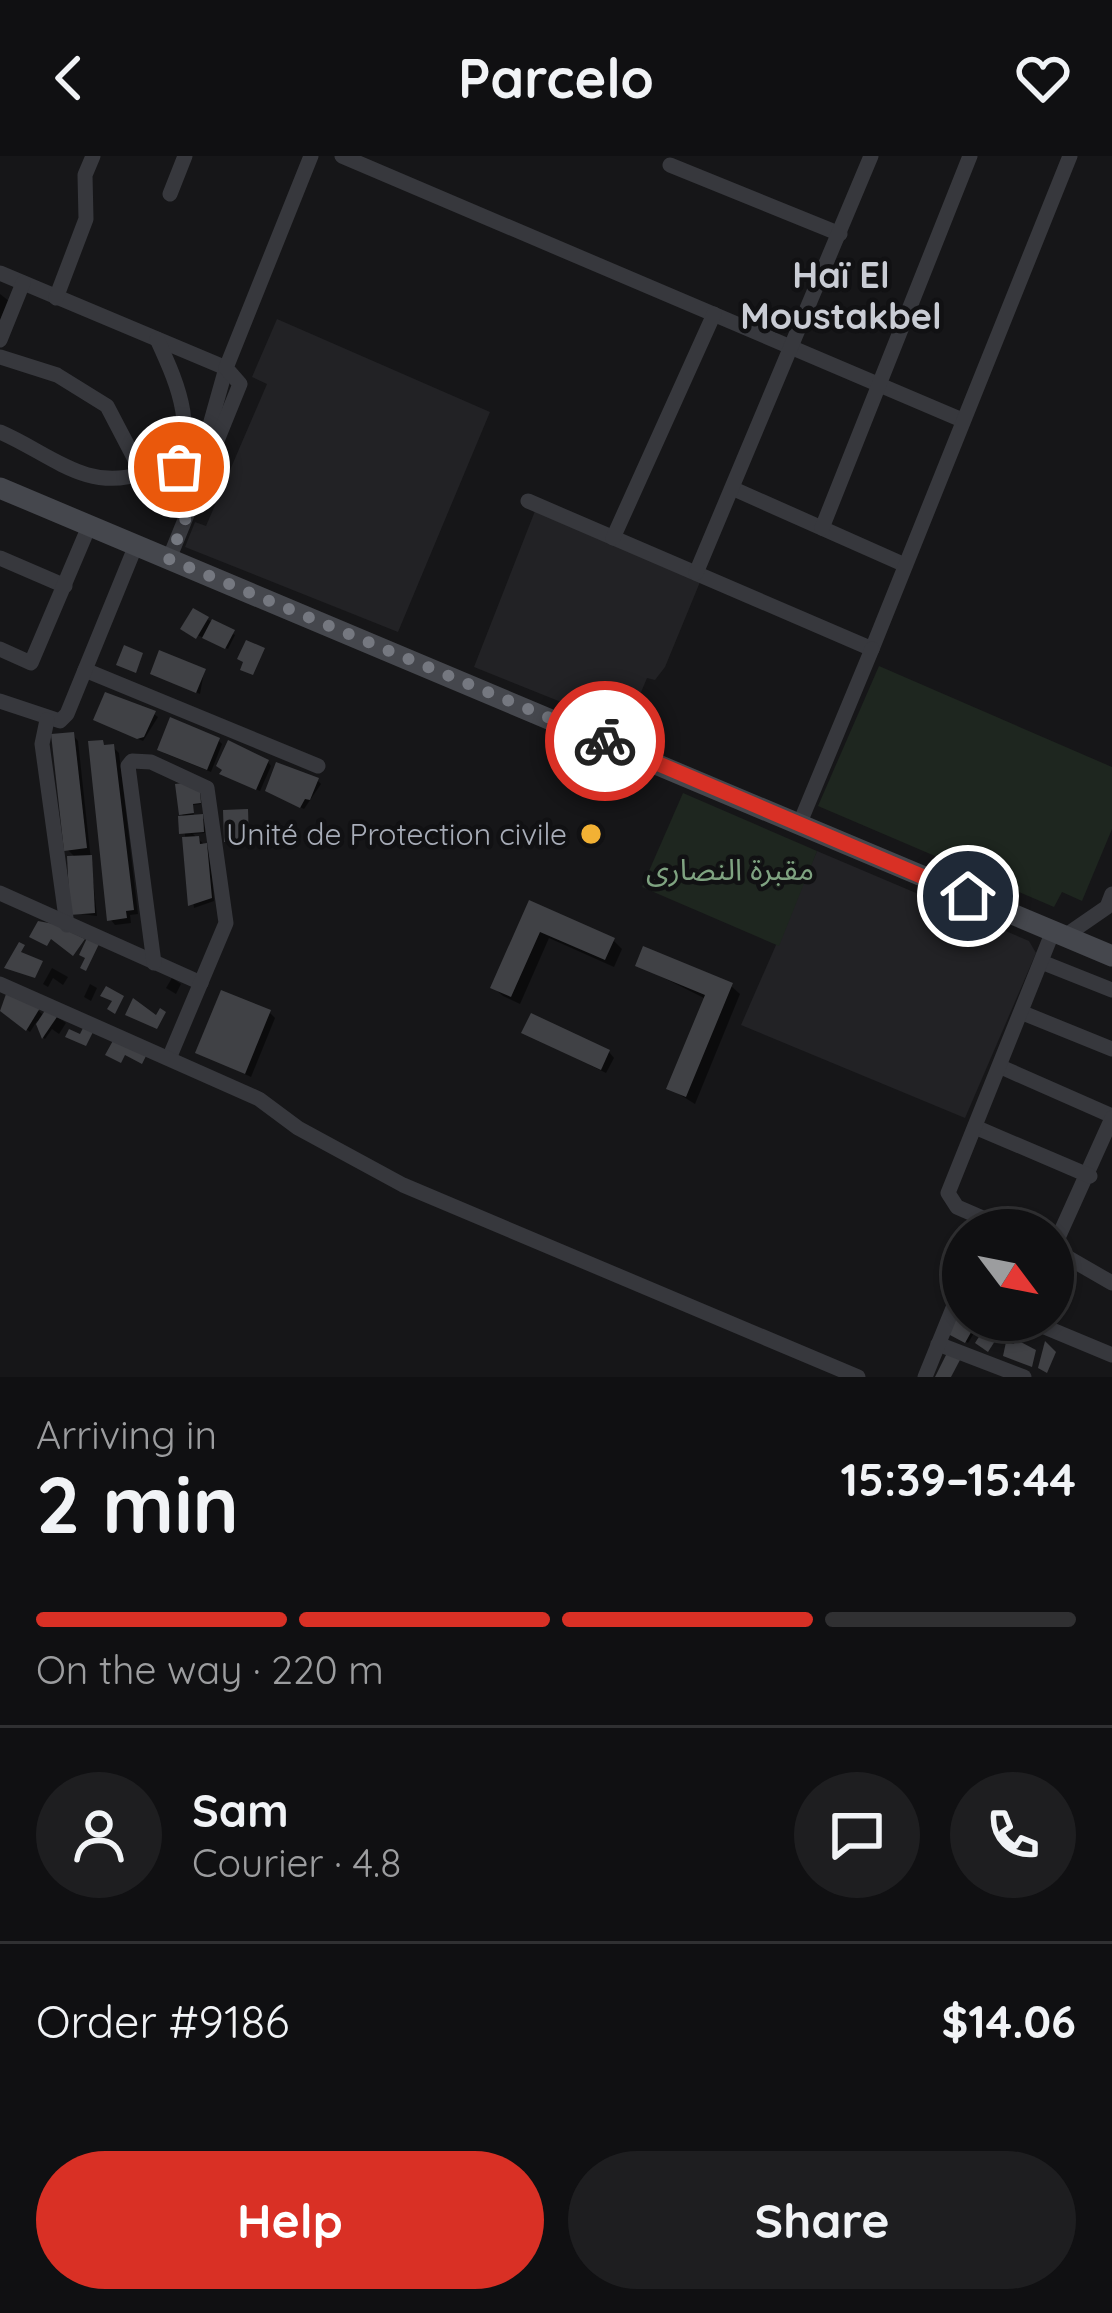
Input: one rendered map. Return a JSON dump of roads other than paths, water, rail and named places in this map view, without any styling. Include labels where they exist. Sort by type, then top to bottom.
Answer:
[{"type":"main road","points":[[0,488],[1112,956]]},
{"type":"street","points":[[56,298],[86,219],[85,175],[93,156]]},
{"type":"street","points":[[170,194],[185,156]]},
{"type":"street","points":[[181,494],[311,156]]},
{"type":"street","points":[[342,156],[962,420]]},
{"type":"street","points":[[696,573],[794,349],[871,156]]},
{"type":"street","points":[[822,528],[970,156]]},
{"type":"street","points":[[799,824],[1070,156]]},
{"type":"street","points":[[670,165],[840,234]]},
{"type":"street","points":[[0,273],[226,368]]},
{"type":"street","points":[[0,340],[23,283]]},
{"type":"street","points":[[613,538],[714,314]]},
{"type":"street","points":[[158,338],[187,412],[181,494],[169,559]]},
{"type":"street","points":[[0,357],[57,375],[107,406],[142,472],[181,494]]},
{"type":"street","points":[[0,432],[46,452],[82,478],[124,480],[142,472]]},
{"type":"street","points":[[734,490],[905,565]]},
{"type":"street","points":[[528,501],[872,649]]},
{"type":"street","points":[[0,650],[31,663],[90,524]]},
{"type":"street","points":[[0,701],[47,720],[60,721],[67,714],[136,545]]},
{"type":"street","points":[[0,558],[65,586]]},
{"type":"street","points":[[85,670],[318,766]]},
{"type":"street","points":[[47,720],[42,744],[68,926]]},
{"type":"street","points":[[154,963],[128,766],[132,761],[151,762],[207,788],[226,923],[170,1056]]},
{"type":"street","points":[[0,893],[201,983]]},
{"type":"street","points":[[966,1209],[950,1200],[1043,963],[1059,933],[1094,917],[1112,894]]},
{"type":"street","points":[[1094,917],[1112,923]]},
{"type":"street","points":[[1043,963],[1112,990]]},
{"type":"street","points":[[0,984],[170,1056],[259,1100],[298,1128],[403,1185],[858,1377]]},
{"type":"street","points":[[1023,1013],[1112,1049]]},
{"type":"street","points":[[1001,1067],[1112,1117],[1090,1176],[1053,1249],[1112,1283]]},
{"type":"street","points":[[975,1127],[1090,1176]]},
{"type":"street","points":[[925,1377],[942,1337]]},
{"type":"street","points":[[1074,1339],[1112,1355]]},
{"type":"street","points":[[938,1344],[1024,1377]]},
{"type":"place","name":"Unité de Protection civile","points":[[591,834]]},
{"type":"district","name":"Haï El Moustakbel","points":[[841,294]]},
{"type":"park label","name":"مقبرة النصارى","points":[[730,869]]}]
